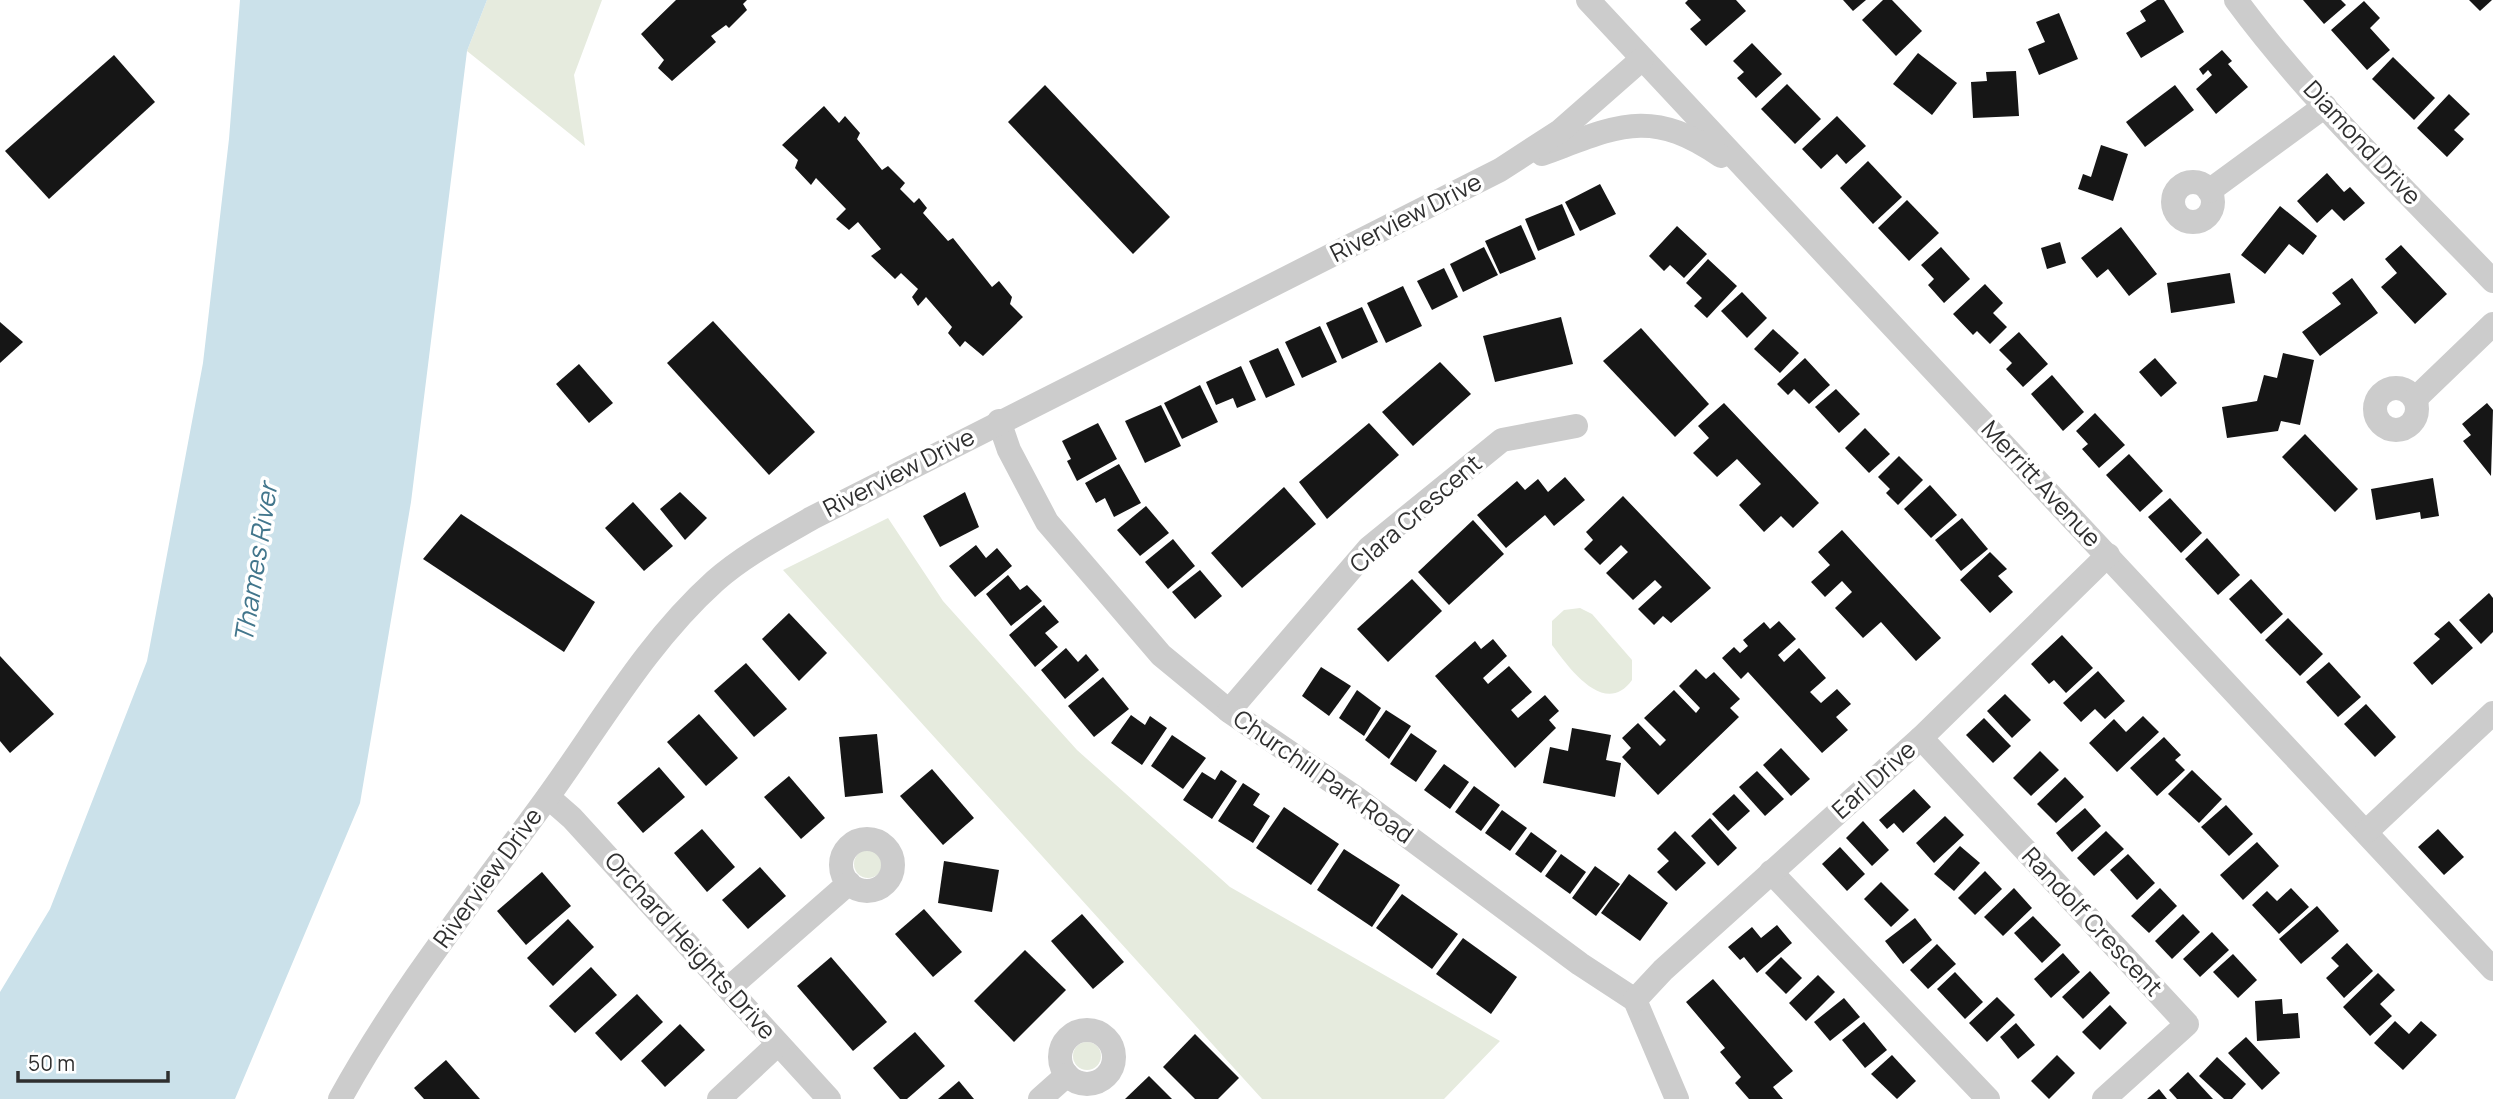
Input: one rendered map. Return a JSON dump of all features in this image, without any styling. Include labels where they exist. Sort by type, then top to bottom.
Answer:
[{"type":"street","name":"Merritt Avenue","points":[[1588,0],[2367,831],[2493,969]]},
{"type":"street","name":"Diamond Drive","points":[[2236,0],[2250,20],[2325,106],[2493,281]]},
{"type":"street","name":"Riverview Drive","points":[[340,1099],[405,992],[659,641],[716,580],[760,548],[800,524],[999,421],[1170,339],[1500,170],[1560,131],[1642,59]]},
{"type":"street","points":[[2209,191],[2325,106]]},
{"type":"street","points":[[1500,170],[1608,129],[1647,125],[1688,136],[1756,180]]},
{"type":"street","points":[[2414,399],[2493,324]]},
{"type":"street","name":"Churchill Park Road","points":[[999,421],[1013,456],[1047,522],[1161,655],[1229,711],[1356,798],[1580,964],[1634,1000]]},
{"type":"street","name":"Clara Crescent","points":[[1229,711],[1369,548],[1420,506],[1502,440],[1576,426]]},
{"type":"street","name":"Earl Drive","points":[[1634,1000],[1771,872],[1921,738],[2108,555]]},
{"type":"street","points":[[2367,831],[2493,713]]},
{"type":"street","name":"Randolf Crescent","points":[[1921,738],[2187,1024],[2104,1099]]},
{"type":"street","name":"Orchard Heights Drive","points":[[548,797],[572,818],[829,1099]]},
{"type":"street","points":[[1771,872],[1988,1099]]},
{"type":"street","points":[[729,989],[849,883]]},
{"type":"street","points":[[1634,1000],[1676,1099]]},
{"type":"street","points":[[719,1099],[778,1044]]},
{"type":"street","points":[[1040,1099],[1067,1075]]},
{"type":"shaded area","points":[[487,0],[602,0],[574,75],[585,146],[467,51]]},
{"type":"shaded area","points":[[888,518],[943,601],[1077,750],[1230,887],[1500,1041],[1444,1099],[1262,1099],[783,570]]},
{"type":"shaded area","points":[[1580,608],[1592,614],[1632,660],[1632,680],[1622,690],[1610,694],[1599,692],[1588,685],[1568,666],[1552,645],[1552,621],[1564,610]]},
{"type":"shaded area","points":[[868,850],[878,854],[882,864],[878,874],[868,878],[858,874],[854,864],[858,854]]},
{"type":"shaded area","points":[[1087,1042],[1097,1046],[1101,1056],[1097,1066],[1087,1070],[1077,1066],[1073,1056],[1077,1046]]},
{"type":"water","name":"Thames River","points":[[240,0],[487,0],[467,51],[411,502],[360,803],[235,1099],[0,1099],[0,992],[50,909],[147,661],[203,363],[229,139]]},
{"type":"building","points":[[676,0],[747,0],[743,4],[747,10],[729,28],[726,25],[711,36],[716,42],[672,81],[658,68],[664,60],[641,34]]},
{"type":"building","points":[[1688,0],[1736,0],[1746,11],[1706,46],[1690,29],[1701,20],[1685,3]]},
{"type":"building","points":[[1843,0],[1866,0],[1853,11]]},
{"type":"building","points":[[1883,0],[1892,0],[1922,31],[1896,56],[1862,20]]},
{"type":"building","points":[[2157,0],[2164,0],[2184,32],[2141,58],[2126,33],[2146,21],[2140,11]]},
{"type":"building","points":[[2303,0],[2341,0],[2346,5],[2324,24]]},
{"type":"building","points":[[2469,0],[2492,0],[2480,11]]},
{"type":"building","points":[[2364,1],[2380,18],[2370,28],[2390,50],[2367,70],[2331,30]]},
{"type":"building","points":[[2059,13],[2078,59],[2039,75],[2028,49],[2045,42],[2036,22]]},
{"type":"building","points":[[1752,43],[1782,74],[1756,98],[1737,78],[1744,72],[1733,61]]},
{"type":"building","points":[[2222,50],[2232,61],[2228,64],[2248,87],[2216,114],[2196,89],[2212,75],[2208,70],[2203,75],[2199,69]]},
{"type":"building","points":[[1918,53],[1957,83],[1932,115],[1893,84]]},
{"type":"building","points":[[114,55],[155,102],[49,199],[5,151]]},
{"type":"building","points":[[2393,57],[2435,98],[2414,120],[2372,79]]},
{"type":"building","points":[[2016,71],[2019,116],[1973,118],[1971,82],[1987,81],[1986,72]]},
{"type":"building","points":[[1787,84],[1821,119],[1795,144],[1761,109]]},
{"type":"building","points":[[1045,85],[1170,217],[1133,254],[1008,122]]},
{"type":"building","points":[[2175,85],[2194,110],[2145,147],[2126,122]]},
{"type":"building","points":[[2449,94],[2470,114],[2454,130],[2464,139],[2447,157],[2417,128]]},
{"type":"building","points":[[824,106],[839,123],[845,116],[860,133],[857,139],[882,170],[888,166],[905,183],[900,189],[914,203],[919,198],[927,208],[923,213],[948,241],[953,238],[992,287],[999,281],[1012,297],[1010,304],[1023,317],[983,356],[965,341],[960,347],[948,333],[952,327],[926,297],[918,306],[912,297],[918,289],[901,273],[895,279],[871,256],[881,249],[858,222],[849,230],[836,219],[846,209],[816,178],[811,185],[795,168],[798,160],[782,145]]},
{"type":"building","points":[[1837,116],[1866,146],[1846,164],[1837,154],[1821,169],[1802,149]]},
{"type":"building","points":[[2101,145],[2128,154],[2113,201],[2078,189],[2083,174],[2091,177]]},
{"type":"building","points":[[1868,161],[1902,197],[1873,224],[1840,188]]},
{"type":"building","points":[[2327,173],[2344,192],[2350,187],[2365,203],[2344,221],[2332,209],[2317,223],[2297,201]]},
{"type":"building","points":[[1600,184],[1616,214],[1580,231],[1565,202]]},
{"type":"building","points":[[1907,200],[1939,233],[1909,261],[1878,228]]},
{"type":"building","points":[[1562,204],[1575,235],[1538,251],[1525,219]]},
{"type":"building","points":[[2280,206],[2317,236],[2303,255],[2289,244],[2265,274],[2241,255]]},
{"type":"building","points":[[1521,225],[1536,259],[1500,274],[1485,241]]},
{"type":"building","points":[[1677,226],[1707,254],[1684,278],[1670,265],[1664,271],[1649,256]]},
{"type":"building","points":[[2121,227],[2157,274],[2129,296],[2108,269],[2097,278],[2081,258]]},
{"type":"building","points":[[2060,242],[2066,263],[2047,269],[2041,248]]},
{"type":"building","points":[[2401,245],[2447,294],[2415,324],[2381,287],[2397,273],[2385,259]]},
{"type":"building","points":[[1484,247],[1498,275],[1463,292],[1450,264]]},
{"type":"building","points":[[1941,247],[1970,279],[1944,303],[1928,285],[1934,279],[1921,265]]},
{"type":"building","points":[[1708,259],[1737,286],[1707,318],[1694,306],[1702,298],[1686,283]]},
{"type":"building","points":[[1444,268],[1458,297],[1432,310],[1417,281]]},
{"type":"building","points":[[2230,273],[2235,303],[2171,313],[2167,283]]},
{"type":"building","points":[[2352,278],[2378,313],[2320,356],[2302,332],[2341,304],[2332,293]]},
{"type":"building","points":[[1985,284],[2003,303],[1993,313],[2007,327],[1990,344],[1977,331],[1973,335],[1953,314]]},
{"type":"building","points":[[1403,286],[1422,326],[1386,343],[1367,303]]},
{"type":"building","points":[[1742,292],[1767,318],[1747,338],[1721,311]]},
{"type":"building","points":[[1362,307],[1378,342],[1342,359],[1326,323]]},
{"type":"building","points":[[1561,317],[1573,364],[1495,382],[1483,336]]},
{"type":"building","points":[[713,321],[815,432],[769,475],[667,363]]},
{"type":"building","points":[[0,322],[23,342],[0,363]]},
{"type":"building","points":[[1320,326],[1337,362],[1302,378],[1285,342]]},
{"type":"building","points":[[1641,328],[1709,404],[1675,437],[1603,361]]},
{"type":"building","points":[[1773,329],[1799,353],[1780,373],[1754,349]]},
{"type":"building","points":[[2019,332],[2048,364],[2023,387],[2006,369],[2012,363],[1999,350]]},
{"type":"building","points":[[1278,348],[1295,385],[1266,398],[1249,361]]},
{"type":"building","points":[[2283,353],[2314,360],[2300,425],[2281,421],[2278,431],[2227,438],[2222,407],[2257,401],[2264,375],[2277,378]]},
{"type":"building","points":[[1805,358],[1830,385],[1809,404],[1794,389],[1788,395],[1777,384]]},
{"type":"building","points":[[2155,358],[2177,383],[2161,397],[2139,372]]},
{"type":"building","points":[[1440,362],[1471,394],[1413,446],[1382,412]]},
{"type":"building","points":[[579,364],[613,403],[589,423],[556,384]]},
{"type":"building","points":[[1241,366],[1256,400],[1237,408],[1233,398],[1216,405],[1206,382]]},
{"type":"building","points":[[2052,375],[2084,412],[2063,431],[2031,394]]},
{"type":"building","points":[[1200,385],[1218,422],[1182,439],[1164,403]]},
{"type":"building","points":[[1836,389],[1860,414],[1839,433],[1815,407]]},
{"type":"building","points":[[1724,403],[1819,503],[1793,528],[1781,516],[1764,532],[1739,505],[1761,484],[1737,459],[1717,477],[1693,453],[1709,438],[1698,426]]},
{"type":"building","points":[[2487,403],[2493,410],[2491,476],[2463,441],[2471,435],[2462,424]]},
{"type":"building","points":[[1161,405],[1181,446],[1145,463],[1125,421]]},
{"type":"building","points":[[2095,413],[2125,445],[2099,468],[2082,449],[2088,444],[2076,431]]},
{"type":"building","points":[[1098,423],[1117,459],[1077,481],[1067,461],[1071,459],[1062,441]]},
{"type":"building","points":[[1369,423],[1399,455],[1327,519],[1299,482]]},
{"type":"building","points":[[1865,428],[1890,454],[1869,473],[1845,448]]},
{"type":"building","points":[[2305,434],[2358,489],[2335,512],[2282,457]]},
{"type":"building","points":[[2129,454],[2163,491],[2140,512],[2106,475]]},
{"type":"building","points":[[1899,456],[1923,480],[1898,505],[1886,493],[1890,489],[1878,477]]},
{"type":"building","points":[[1119,464],[1141,503],[1114,517],[1105,498],[1096,503],[1085,483]]},
{"type":"building","points":[[1565,477],[1585,500],[1554,526],[1545,515],[1506,548],[1477,515],[1517,481],[1525,490],[1538,479],[1548,492]]},
{"type":"building","points":[[2433,478],[2439,516],[2421,519],[2420,512],[2376,520],[2371,489]]},
{"type":"building","points":[[1930,485],[1957,515],[1931,538],[1904,509]]},
{"type":"building","points":[[1284,487],[1316,524],[1242,588],[1211,553]]},
{"type":"building","points":[[680,492],[707,518],[685,540],[660,509]]},
{"type":"building","points":[[965,492],[979,527],[940,547],[923,516]]},
{"type":"building","points":[[1623,496],[1711,588],[1671,623],[1663,616],[1654,625],[1638,609],[1662,587],[1655,580],[1633,600],[1606,573],[1628,552],[1621,545],[1600,565],[1584,549],[1593,540],[1586,532]]},
{"type":"building","points":[[2170,498],[2202,533],[2181,553],[2148,517]]},
{"type":"building","points":[[633,502],[673,546],[644,571],[605,528]]},
{"type":"building","points":[[1146,506],[1169,533],[1140,556],[1117,530]]},
{"type":"building","points":[[461,514],[595,602],[564,652],[423,559]]},
{"type":"building","points":[[1962,518],[1988,549],[1961,571],[1935,540]]},
{"type":"building","points":[[1473,520],[1504,554],[1449,605],[1418,572]]},
{"type":"building","points":[[1842,530],[1941,638],[1916,661],[1881,622],[1863,638],[1835,608],[1852,592],[1842,581],[1825,597],[1811,582],[1830,565],[1818,552]]},
{"type":"building","points":[[2207,538],[2240,575],[2218,595],[2185,559]]},
{"type":"building","points":[[1173,539],[1195,566],[1168,589],[1145,562]]},
{"type":"building","points":[[976,545],[986,558],[997,548],[1012,566],[975,597],[949,566]]},
{"type":"building","points":[[1990,552],[2007,569],[1998,576],[2013,592],[1990,613],[1960,580]]},
{"type":"building","points":[[1200,570],[1222,596],[1195,619],[1172,592]]},
{"type":"building","points":[[1008,575],[1020,590],[1027,585],[1042,601],[1011,626],[986,594]]},
{"type":"building","points":[[1412,579],[1442,611],[1388,662],[1357,629]]},
{"type":"building","points":[[2251,579],[2283,614],[2261,634],[2229,599]]},
{"type":"building","points":[[2489,593],[2493,598],[2493,632],[2481,644],[2459,620]]},
{"type":"building","points":[[1044,605],[1059,622],[1045,633],[1058,647],[1035,667],[1009,635]]},
{"type":"building","points":[[789,613],[827,653],[799,681],[762,639]]},
{"type":"building","points":[[2288,618],[2323,654],[2300,676],[2265,640]]},
{"type":"building","points":[[1779,621],[1796,639],[1778,655],[1784,662],[1799,648],[1826,678],[1810,692],[1821,703],[1837,689],[1851,704],[1836,717],[1848,730],[1822,753],[1748,672],[1741,679],[1722,658],[1734,647],[1740,653],[1748,646],[1743,640],[1764,622],[1770,629]]},
{"type":"building","points":[[2449,621],[2473,648],[2432,685],[2413,663],[2440,639],[2434,634]]},
{"type":"building","points":[[2062,635],[2093,668],[2066,693],[2054,680],[2049,684],[2031,664]]},
{"type":"building","points":[[1493,639],[1507,656],[1483,678],[1488,684],[1509,666],[1532,692],[1511,710],[1518,718],[1545,695],[1559,711],[1549,720],[1556,728],[1515,768],[1435,676],[1475,641],[1481,649]]},
{"type":"building","points":[[1066,648],[1078,662],[1086,654],[1099,670],[1065,699],[1041,670]]},
{"type":"building","points":[[0,656],[54,714],[10,753],[0,741]]},
{"type":"building","points":[[2329,662],[2361,697],[2338,717],[2306,682]]},
{"type":"building","points":[[746,663],[787,709],[754,737],[714,691]]},
{"type":"building","points":[[1321,667],[1351,686],[1329,716],[1302,696]]},
{"type":"building","points":[[1696,669],[1706,679],[1714,672],[1740,699],[1730,708],[1739,717],[1658,795],[1622,757],[1631,748],[1622,738],[1638,723],[1660,746],[1666,740],[1644,718],[1674,690],[1696,713],[1700,708],[1679,686]]},
{"type":"building","points":[[2098,671],[2125,701],[2105,719],[2095,709],[2081,722],[2063,703]]},
{"type":"building","points":[[1103,677],[1129,709],[1094,737],[1068,706]]},
{"type":"building","points":[[1357,690],[1381,708],[1364,736],[1339,718]]},
{"type":"building","points":[[2005,694],[2031,720],[2012,738],[1987,711]]},
{"type":"building","points":[[2366,704],[2396,737],[2375,757],[2344,724]]},
{"type":"building","points":[[1386,710],[1411,726],[1389,759],[1365,740]]},
{"type":"building","points":[[699,714],[738,758],[706,786],[667,742]]},
{"type":"building","points":[[1131,715],[1145,725],[1150,716],[1167,728],[1142,765],[1111,743]]},
{"type":"building","points":[[2143,716],[2159,732],[2117,772],[2089,743],[2114,719],[2126,732]]},
{"type":"building","points":[[1984,718],[2011,746],[1993,763],[1966,735]]},
{"type":"building","points":[[1572,728],[1611,735],[1606,760],[1621,763],[1615,797],[1543,783],[1550,747],[1568,751]]},
{"type":"building","points":[[1411,733],[1437,751],[1416,782],[1390,764]]},
{"type":"building","points":[[877,734],[883,793],[845,797],[839,737]]},
{"type":"building","points":[[1172,735],[1206,758],[1183,789],[1151,766]]},
{"type":"building","points":[[2164,737],[2181,755],[2175,760],[2185,770],[2157,796],[2130,768]]},
{"type":"building","points":[[1781,748],[1810,779],[1791,796],[1763,765]]},
{"type":"building","points":[[2040,751],[2059,770],[2031,796],[2013,778]]},
{"type":"building","points":[[1444,764],[1469,782],[1450,809],[1424,790]]},
{"type":"building","points":[[659,767],[685,797],[643,833],[617,803]]},
{"type":"building","points":[[932,769],[974,818],[943,845],[900,796]]},
{"type":"building","points":[[1221,770],[1237,781],[1212,819],[1183,800],[1202,772],[1215,780]]},
{"type":"building","points":[[2192,770],[2222,799],[2199,823],[2168,794]]},
{"type":"building","points":[[1757,771],[1784,799],[1765,816],[1739,787]]},
{"type":"building","points":[[789,776],[825,818],[801,839],[764,797]]},
{"type":"building","points":[[2065,777],[2084,797],[2056,823],[2037,804]]},
{"type":"building","points":[[1243,783],[1260,794],[1253,805],[1270,816],[1253,843],[1218,821]]},
{"type":"building","points":[[1474,786],[1500,805],[1481,831],[1455,812]]},
{"type":"building","points":[[1914,789],[1931,807],[1903,833],[1894,823],[1887,829],[1879,820]]},
{"type":"building","points":[[1734,794],[1750,811],[1728,831],[1712,814]]},
{"type":"building","points":[[2226,805],[2253,834],[2229,856],[2201,827]]},
{"type":"building","points":[[1284,807],[1339,844],[1311,885],[1256,848]]},
{"type":"building","points":[[2085,808],[2101,826],[2072,852],[2056,833]]},
{"type":"building","points":[[1502,810],[1527,828],[1510,851],[1485,833]]},
{"type":"building","points":[[1945,816],[1964,835],[1934,863],[1916,843]]},
{"type":"building","points":[[1710,818],[1737,848],[1718,866],[1691,836]]},
{"type":"building","points":[[1863,821],[1889,850],[1872,866],[1846,838]]},
{"type":"building","points":[[702,829],[735,867],[707,892],[674,853]]},
{"type":"building","points":[[2438,829],[2464,857],[2444,875],[2418,847]]},
{"type":"building","points":[[1675,831],[1706,863],[1676,891],[1657,872],[1669,861],[1657,849]]},
{"type":"building","points":[[2106,831],[2124,849],[2094,876],[2077,858]]},
{"type":"building","points":[[1531,832],[1557,851],[1541,873],[1515,854]]},
{"type":"building","points":[[2257,842],[2279,866],[2243,900],[2220,875]]},
{"type":"building","points":[[1960,846],[1980,863],[1954,891],[1934,874]]},
{"type":"building","points":[[1840,847],[1865,874],[1847,891],[1822,864]]},
{"type":"building","points":[[1344,849],[1400,885],[1372,927],[1317,890]]},
{"type":"building","points":[[1561,854],[1586,872],[1570,894],[1545,876]]},
{"type":"building","points":[[2128,854],[2155,883],[2137,900],[2110,870]]},
{"type":"building","points":[[944,861],[999,870],[992,912],[938,903]]},
{"type":"building","points":[[1595,866],[1620,884],[1596,916],[1572,898]]},
{"type":"building","points":[[760,867],[786,896],[748,929],[722,900]]},
{"type":"building","points":[[1985,871],[2002,889],[1975,915],[1958,898]]},
{"type":"building","points":[[542,872],[571,906],[526,945],[497,911]]},
{"type":"building","points":[[1629,874],[1668,903],[1640,941],[1601,913]]},
{"type":"building","points":[[1881,882],[1909,910],[1891,927],[1864,899]]},
{"type":"building","points":[[2014,888],[2032,908],[2003,936],[1984,917]]},
{"type":"building","points":[[2160,888],[2177,906],[2149,933],[2131,916]]},
{"type":"building","points":[[2291,888],[2309,907],[2279,934],[2252,905],[2267,891],[2277,901]]},
{"type":"building","points":[[1402,894],[1458,934],[1432,969],[1376,928]]},
{"type":"building","points":[[2317,906],[2339,931],[2301,964],[2279,939]]},
{"type":"building","points":[[924,909],[962,952],[933,977],[895,934]]},
{"type":"building","points":[[1082,914],[1124,962],[1093,989],[1051,941]]},
{"type":"building","points":[[2183,914],[2200,932],[2172,959],[2155,941]]},
{"type":"building","points":[[2033,916],[2061,945],[2042,963],[2014,933]]},
{"type":"building","points":[[1915,918],[1932,940],[1903,964],[1885,941]]},
{"type":"building","points":[[568,919],[594,947],[553,986],[527,958]]},
{"type":"building","points":[[1777,925],[1792,943],[1757,973],[1744,957],[1740,960],[1728,947],[1752,927],[1761,938]]},
{"type":"building","points":[[2212,932],[2229,950],[2200,977],[2183,959]]},
{"type":"building","points":[[1463,938],[1517,977],[1491,1014],[1436,974]]},
{"type":"building","points":[[2347,943],[2373,971],[2344,998],[2326,978],[2339,966],[2331,958]]},
{"type":"building","points":[[1937,944],[1956,964],[1928,989],[1910,970]]},
{"type":"building","points":[[1025,950],[1066,990],[1014,1042],[974,1001]]},
{"type":"building","points":[[2063,953],[2080,972],[2051,998],[2034,979]]},
{"type":"building","points":[[2233,954],[2257,980],[2238,998],[2213,972]]},
{"type":"building","points":[[831,957],[887,1022],[853,1051],[797,986]]},
{"type":"building","points":[[1781,957],[1802,978],[1786,994],[1765,973]]},
{"type":"building","points":[[591,967],[617,995],[575,1033],[549,1006]]},
{"type":"building","points":[[2090,971],[2110,993],[2083,1019],[2062,997]]},
{"type":"building","points":[[1955,972],[1983,1002],[1965,1019],[1937,989]]},
{"type":"building","points":[[2378,973],[2395,990],[2380,1004],[2392,1016],[2370,1036],[2343,1007]]},
{"type":"building","points":[[1818,975],[1835,992],[1806,1021],[1789,1003]]},
{"type":"building","points":[[1713,979],[1793,1071],[1773,1087],[1783,1099],[1749,1099],[1735,1083],[1741,1077],[1720,1052],[1725,1048],[1686,1002]]},
{"type":"building","points":[[637,994],[663,1022],[621,1061],[595,1033]]},
{"type":"building","points":[[1997,997],[2015,1015],[1987,1042],[1969,1023]]},
{"type":"building","points":[[1844,998],[1860,1017],[1830,1041],[1814,1022]]},
{"type":"building","points":[[2282,999],[2283,1014],[2298,1013],[2300,1038],[2257,1041],[2255,1001]]},
{"type":"building","points":[[2110,1005],[2127,1023],[2100,1050],[2082,1032]]},
{"type":"building","points":[[2395,1021],[2409,1034],[2421,1021],[2437,1035],[2403,1070],[2374,1043]]},
{"type":"building","points":[[1864,1022],[1887,1050],[1865,1068],[1842,1040]]},
{"type":"building","points":[[2016,1023],[2035,1045],[2018,1059],[2000,1037]]},
{"type":"building","points":[[680,1024],[705,1050],[665,1087],[641,1061]]},
{"type":"building","points":[[915,1032],[945,1066],[907,1099],[900,1099],[873,1068]]},
{"type":"building","points":[[1195,1034],[1239,1078],[1218,1099],[1195,1099],[1163,1067]]},
{"type":"building","points":[[2246,1037],[2280,1073],[2262,1090],[2228,1053]]},
{"type":"building","points":[[1892,1055],[1916,1081],[1897,1099],[1871,1074]]},
{"type":"building","points":[[2057,1055],[2075,1073],[2049,1099],[2031,1081]]},
{"type":"building","points":[[2217,1057],[2246,1084],[2232,1099],[2224,1099],[2199,1076]]},
{"type":"building","points":[[446,1060],[480,1099],[424,1099],[414,1088]]},
{"type":"building","points":[[2188,1072],[2213,1099],[2177,1099],[2169,1090]]},
{"type":"building","points":[[1149,1076],[1172,1099],[1125,1099]]},
{"type":"building","points":[[959,1081],[974,1099],[938,1099]]},
{"type":"building","points":[[2159,1089],[2167,1099],[2147,1099]]}]
